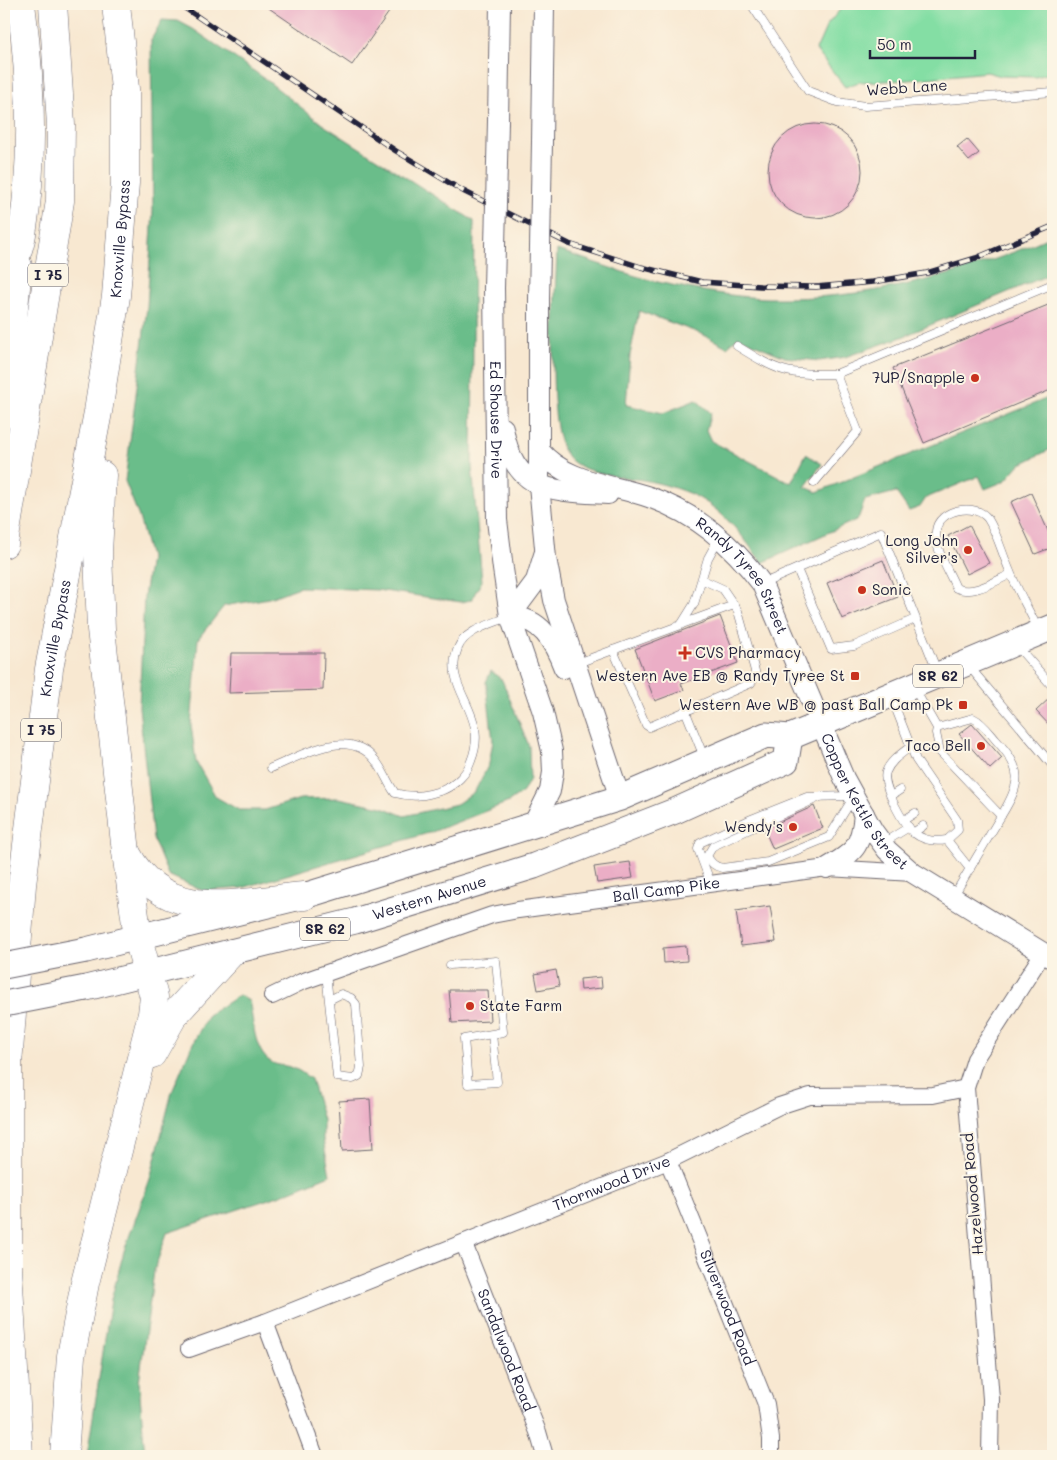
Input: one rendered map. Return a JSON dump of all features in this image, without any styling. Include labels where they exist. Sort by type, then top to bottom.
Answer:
[{"type":"highway","points":[[4,414],[30,155],[28,57],[21,4]]},
{"type":"highway","name":"I 75","points":[[4,544],[60,201],[62,125],[53,4]]},
{"type":"highway","name":"Knoxville Bypass","points":[[19,1456],[8,1268],[8,1064],[22,884],[49,669],[98,412],[116,296],[125,183],[125,89],[118,14]]},
{"type":"highway","points":[[4,288],[22,235]]},
{"type":"highway","points":[[64,1456],[71,1356],[86,1283],[152,1014],[154,997],[138,938],[126,852],[101,629],[98,553],[99,497],[106,439],[116,296]]},
{"type":"highway","points":[[126,852],[144,880],[175,900],[201,906],[304,896]]},
{"type":"highway","points":[[131,1101],[155,1047],[174,1015],[231,953]]},
{"type":"main road","name":"SR 62","points":[[4,966],[138,938],[304,896],[620,798],[766,735],[790,736],[939,676],[1046,630]]},
{"type":"main road","name":"Western Avenue","points":[[4,1004],[86,988],[355,921],[560,857],[675,811],[786,762],[790,736]]},
{"type":"main road","points":[[560,857],[582,840],[604,827],[619,812],[620,798]]},
{"type":"street","name":"Ed Shouse Drive","points":[[500,4],[493,342],[497,520],[510,616],[543,712],[552,751],[553,772],[550,791],[533,826]]},
{"type":"street","points":[[544,4],[539,300],[539,485],[545,550],[554,600],[620,798]]},
{"type":"street","points":[[493,342],[502,373],[503,428],[512,461],[523,474],[539,485]]},
{"type":"street","name":"Randy Tyree Street","points":[[539,450],[555,465],[581,478],[635,494],[685,512],[720,536],[745,560],[762,584],[823,723]]},
{"type":"street","name":"Randy Tyree Street","points":[[539,485],[553,490],[580,493],[635,494]]},
{"type":"street","points":[[510,616],[536,581],[545,550]]},
{"type":"street","points":[[510,616],[520,617],[531,622],[550,636],[582,712],[601,741]]},
{"type":"street","name":"Copper Kettle Street","points":[[823,723],[854,796],[864,814],[882,844],[913,873]]},
{"type":"street","points":[[827,868],[851,854],[858,845],[864,814]]},
{"type":"street","name":"Ball Camp Pike","points":[[272,996],[285,988],[492,915],[827,868],[913,873],[1048,956]]},
{"type":"street","name":"Hazelwood Road","points":[[990,1456],[991,1399],[966,1088],[975,1058],[1048,956]]},
{"type":"street","name":"Thornwood Drive","points":[[189,1349],[265,1322],[464,1244],[668,1161],[779,1106],[810,1096],[933,1096],[966,1088]]},
{"type":"street","name":"Silverwood Road","points":[[668,1161],[766,1404],[771,1439],[771,1456]]},
{"type":"street","name":"Sandalwood Road","points":[[464,1244],[538,1432],[545,1456]]},
{"type":"street","points":[[265,1322],[315,1456]]},
{"type":"lane","name":"Webb Lane","points":[[751,4],[808,91],[837,102],[865,106],[1053,92]]},
{"type":"lane","points":[[737,346],[778,370],[792,374],[836,374],[1053,284]]},
{"type":"lane","points":[[814,483],[858,431],[836,374]]},
{"type":"lane","points":[[1011,574],[976,589],[964,592],[956,588],[937,544],[936,528],[948,514],[967,509],[980,511],[988,519],[1011,574],[1046,630]]},
{"type":"lane","points":[[762,584],[881,532],[939,676]]},
{"type":"lane","points":[[680,625],[694,604],[703,580],[708,558],[720,536]]},
{"type":"lane","points":[[797,569],[831,649],[854,646],[916,618]]},
{"type":"lane","points":[[613,650],[646,725],[649,727],[751,683],[754,678],[738,611],[723,589],[703,580]]},
{"type":"lane","points":[[575,664],[734,605]]},
{"type":"lane","points":[[271,768],[332,744],[356,745],[374,759],[395,793],[410,798],[431,794],[451,787],[468,770],[475,749],[475,727],[456,681],[454,663],[458,646],[472,632],[510,616]]},
{"type":"lane","points":[[1014,643],[1053,687]]},
{"type":"lane","points":[[966,664],[1053,766]]},
{"type":"lane","points":[[902,691],[937,728],[940,752],[1002,816]]},
{"type":"lane","points":[[902,691],[910,747],[921,775],[940,796],[957,820],[958,830],[947,840],[933,842],[909,827],[885,785],[886,772],[895,759],[910,747]]},
{"type":"lane","points":[[685,710],[706,761]]},
{"type":"lane","points":[[937,728],[973,718],[1009,754],[1017,769],[1017,783],[1012,798],[953,898]]},
{"type":"lane","points":[[891,796],[900,790]]},
{"type":"lane","points":[[822,796],[713,846],[707,856],[710,862],[722,868],[768,862],[829,837],[854,796]]},
{"type":"lane","points":[[711,884],[698,849],[700,843],[749,820],[807,797],[854,796]]},
{"type":"lane","points":[[933,800],[940,796]]},
{"type":"lane","points":[[943,816],[951,812]]},
{"type":"lane","points":[[909,827],[915,813]]},
{"type":"lane","points":[[882,844],[909,827],[923,826]]},
{"type":"lane","points":[[947,840],[970,869]]},
{"type":"lane","points":[[450,965],[496,961],[503,1032],[464,1039],[468,1084],[497,1082],[492,1034]]},
{"type":"lane","points":[[326,973],[337,1077],[353,1079],[359,1076],[361,1068],[356,1004],[351,998],[341,994],[330,999]]},
{"type":"green space","points":[[845,4],[1053,4],[1053,72],[1036,77],[1001,76],[987,72],[908,80],[859,82],[845,87],[816,50],[827,25]]},
{"type":"green space","points":[[162,20],[178,21],[193,29],[264,78],[322,124],[474,221],[472,466],[482,581],[471,600],[461,602],[377,590],[300,587],[269,598],[224,606],[198,639],[191,725],[196,762],[216,797],[239,810],[265,810],[300,799],[339,798],[382,807],[404,816],[457,804],[475,791],[489,764],[493,741],[486,682],[491,671],[502,680],[529,746],[530,779],[523,792],[509,802],[432,832],[242,888],[203,891],[168,875],[153,839],[139,707],[144,597],[150,558],[139,517],[125,481],[147,307],[153,211],[151,40]]},
{"type":"green space","points":[[1053,235],[1053,273],[902,337],[845,357],[819,361],[785,357],[738,337],[727,347],[702,334],[639,311],[630,355],[626,405],[663,413],[696,400],[711,413],[706,430],[711,441],[791,483],[806,454],[822,464],[805,487],[817,492],[1053,396],[1053,450],[1049,450],[1019,465],[1005,481],[985,489],[979,476],[926,498],[920,507],[909,511],[896,492],[865,500],[858,519],[762,563],[742,536],[726,519],[699,498],[658,483],[605,474],[581,467],[565,453],[559,437],[553,386],[557,250],[662,283],[727,295],[804,298],[877,290],[950,274],[985,263]]},
{"type":"green space","points":[[239,995],[249,1001],[257,1043],[265,1057],[278,1065],[296,1069],[311,1079],[323,1120],[323,1140],[330,1175],[281,1195],[167,1233],[154,1271],[139,1382],[145,1456],[87,1456],[111,1300],[124,1251],[150,1179],[172,1092],[192,1045],[208,1015]]},
{"type":"building","points":[[263,4],[378,4],[389,12],[352,65]]},
{"type":"building","points":[[815,124],[833,128],[848,138],[858,153],[862,171],[858,189],[848,204],[833,214],[815,218],[797,214],[782,204],[772,189],[768,171],[772,153],[782,138],[797,128]]},
{"type":"building","points":[[967,139],[979,153],[969,161],[957,147]]},
{"type":"building","name":"7UP/Snapple","points":[[1053,303],[1053,389],[924,443],[893,368]]},
{"type":"building","points":[[1031,493],[1053,542],[1053,547],[1035,554],[1011,502]]},
{"type":"building","name":"Long John Silver's","points":[[969,525],[989,563],[967,574],[948,536]]},
{"type":"building","name":"Sonic","points":[[883,560],[898,597],[842,619],[827,583]]},
{"type":"building","points":[[720,616],[738,663],[681,684],[684,690],[655,701],[635,649]]},
{"type":"building","points":[[231,653],[324,653],[323,690],[229,693]]},
{"type":"building","points":[[1053,695],[1053,729],[1036,711]]},
{"type":"building","name":"Taco Bell","points":[[972,724],[1002,758],[990,769],[959,734]]},
{"type":"building","name":"Wendy's","points":[[814,806],[823,828],[773,849],[764,829]]},
{"type":"building","points":[[630,862],[633,878],[597,883],[594,867]]},
{"type":"building","points":[[770,906],[776,942],[741,946],[736,911]]},
{"type":"building","points":[[686,946],[687,961],[664,963],[663,948]]},
{"type":"building","points":[[556,970],[559,986],[538,990],[535,974]]},
{"type":"building","points":[[601,977],[602,988],[581,990],[580,979]]},
{"type":"building","name":"State Farm","points":[[449,990],[488,990],[490,1021],[452,1023]]},
{"type":"building","points":[[370,1099],[373,1149],[342,1151],[339,1101]]},
{"type":"railway","points":[[179,4],[396,151],[463,191],[569,244],[641,267],[702,282],[760,286],[816,287],[873,282],[927,273],[976,258],[1053,226]]},
{"type":"place","name":"7UP/Snapple","points":[[975,378]]},
{"type":"place","name":"Long John Silver's","points":[[968,550]]},
{"type":"place","name":"Sonic","points":[[862,590]]},
{"type":"place","name":"CVS Pharmacy","points":[[685,653]]},
{"type":"place","name":"Western Ave EB @ Randy Tyree St","points":[[855,676]]},
{"type":"place","name":"Western Ave WB @ past Ball Camp Pk","points":[[963,705]]},
{"type":"place","name":"Taco Bell","points":[[981,746]]},
{"type":"place","name":"Wendy's","points":[[793,827]]},
{"type":"place","name":"State Farm","points":[[470,1006]]}]
